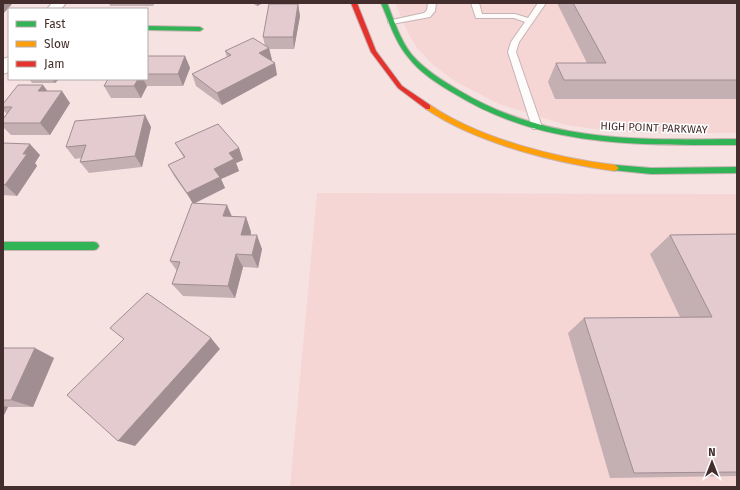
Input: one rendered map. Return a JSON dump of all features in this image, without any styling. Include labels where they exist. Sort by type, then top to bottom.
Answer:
[{"type":"street","points":[[354,3],[373,50],[400,87],[442,117],[494,139],[540,155],[595,166],[651,170],[737,170]]},
{"type":"street","name":"HIGH POINT PARKWAY","points":[[384,3],[409,55],[433,77],[463,98],[494,113],[552,131],[604,140],[641,142],[737,142]]},
{"type":"street","points":[[148,28],[200,29]]},
{"type":"street","points":[[3,246],[94,246]]},
{"type":"lane","points":[[392,22],[427,15],[431,11],[432,3]]},
{"type":"lane","points":[[476,3],[480,16],[515,16],[530,21]]},
{"type":"lane","points":[[537,127],[512,52],[515,42],[542,3]]},
{"type":"shaded area","points":[[395,3],[737,3],[737,133],[640,133],[610,131],[566,125],[499,104],[456,82],[433,65],[417,48],[409,35]]},
{"type":"shaded area","points":[[317,193],[737,194],[737,487],[290,487]]},
{"type":"building","points":[[573,3],[737,3],[737,80],[564,80],[556,63],[606,63]]},
{"type":"building","points":[[269,4],[298,4],[293,37],[263,37]]},
{"type":"building","points":[[253,38],[269,48],[259,53],[275,63],[217,93],[192,74],[231,55],[225,51]]},
{"type":"building","points":[[148,56],[185,56],[178,74],[148,74]]},
{"type":"building","points":[[107,80],[137,80],[134,86],[104,86]]},
{"type":"building","points":[[18,85],[43,85],[38,91],[62,91],[40,123],[3,123],[3,119],[12,107],[3,107],[3,104]]},
{"type":"building","points":[[145,115],[135,156],[80,162],[86,145],[66,147],[75,121]]},
{"type":"building","points":[[218,124],[239,148],[229,153],[234,159],[214,169],[220,177],[187,193],[168,165],[185,157],[175,143]]},
{"type":"building","points":[[3,143],[30,144],[23,154],[27,154],[5,185],[3,184]]},
{"type":"building","points":[[192,203],[227,205],[223,216],[246,217],[241,235],[257,235],[252,255],[236,254],[228,286],[172,284],[180,262],[170,261]]},
{"type":"building","points":[[737,234],[737,472],[634,473],[584,318],[712,317],[670,235]]},
{"type":"building","points":[[147,293],[211,338],[118,441],[67,395],[124,339],[110,328]]},
{"type":"building","points":[[3,348],[35,348],[11,400],[3,400]]},
{"type":"traffic: fast","points":[[384,3],[405,50],[422,68],[446,86],[479,106],[514,120],[550,131],[586,137],[661,142],[737,142]]},
{"type":"traffic: fast","points":[[148,28],[200,29]]},
{"type":"traffic: fast","points":[[615,168],[651,171],[737,170]]},
{"type":"traffic: fast","points":[[3,246],[94,246]]},
{"type":"traffic: slow","points":[[428,107],[477,132],[510,145],[579,163],[615,168]]},
{"type":"traffic: jam","points":[[354,3],[373,51],[400,87],[428,107]]}]
